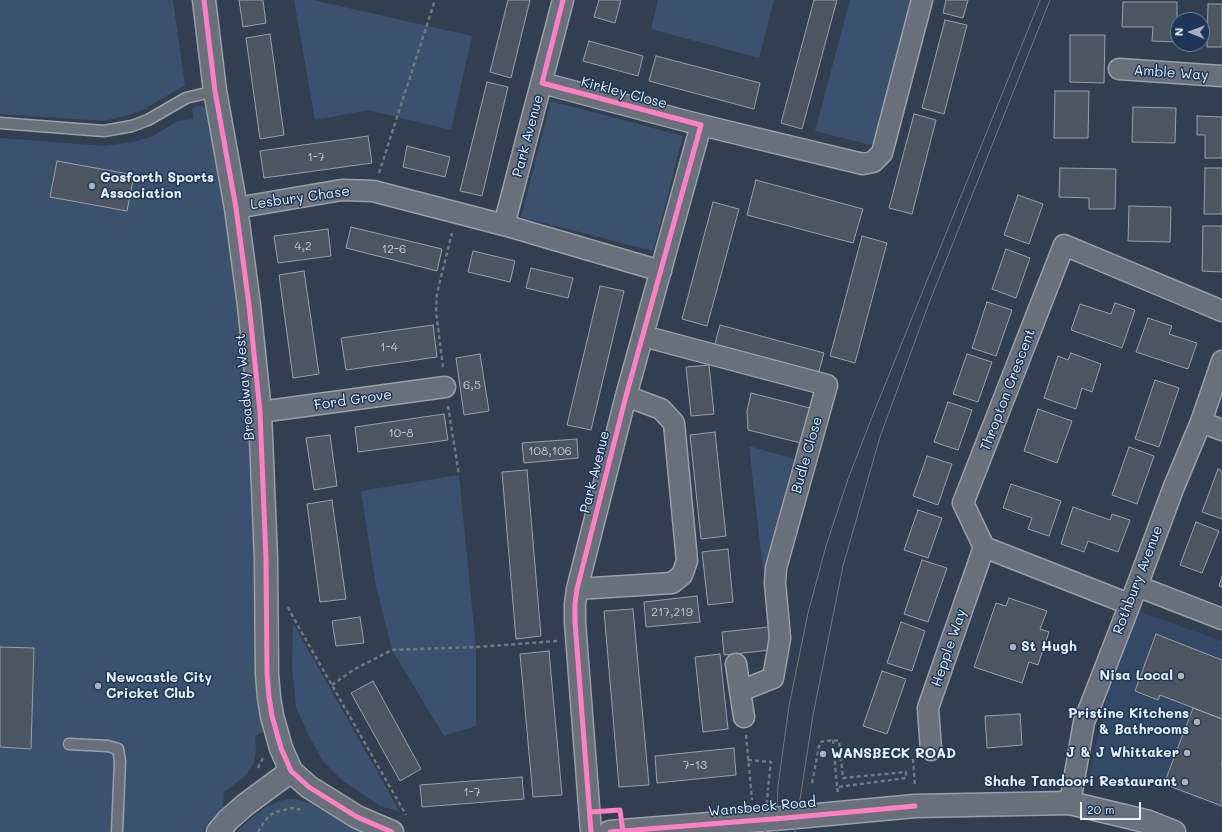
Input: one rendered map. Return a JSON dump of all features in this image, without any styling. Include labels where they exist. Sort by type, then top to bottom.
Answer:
[{"type":"street","name":"Broadway West","points":[[204,0],[215,91],[236,208],[249,305],[260,412],[266,559],[266,644],[269,697],[277,735],[291,771]]},
{"type":"street","name":"Park Avenue","points":[[504,225],[563,0]]},
{"type":"street","name":"Kirkley Close","points":[[542,83],[701,126],[863,164],[873,162],[882,153],[922,0]]},
{"type":"street","name":"Amble Way","points":[[1119,69],[1222,76]]},
{"type":"street","name":"Park Avenue","points":[[591,832],[576,640],[575,604],[577,589],[626,396],[701,126]]},
{"type":"street","name":"Lesbury Chase","points":[[236,208],[342,190],[374,191],[457,213]]},
{"type":"street","points":[[457,213],[504,225],[661,271]]},
{"type":"street","name":"Thropton Crescent","points":[[984,547],[964,503],[1064,245],[1222,311]]},
{"type":"street","name":"Budle Close","points":[[643,336],[827,385],[776,568],[775,583],[780,638],[773,678],[740,691]]},
{"type":"street","name":"Rothbury Avenue","points":[[1070,803],[1084,722],[1173,489],[1201,422],[1222,362]]},
{"type":"street","name":"Ford Grove","points":[[260,412],[445,387]]},
{"type":"street","points":[[577,589],[672,583],[682,575],[687,561],[674,423],[661,409],[626,396]]},
{"type":"street","points":[[1201,422],[1222,430]]},
{"type":"street","points":[[984,547],[1133,595],[1222,619]]},
{"type":"street","name":"Hepple Way","points":[[922,751],[928,708],[984,547]]},
{"type":"street","points":[[736,664],[744,717]]},
{"type":"street","points":[[218,832],[228,820],[245,805],[291,771],[310,787],[357,817],[400,826]]},
{"type":"street","name":"Wansbeck Road","points":[[610,832],[667,830],[915,806],[1070,803],[1149,822],[1174,832]]},
{"type":"lane","points":[[0,123],[104,131],[132,126],[148,120],[186,98],[215,91]]},
{"type":"lane","points":[[70,744],[108,746],[118,749],[120,761],[117,832]]},
{"type":"path","points":[[374,191],[435,0]]},
{"type":"path","points":[[457,213],[437,293],[436,311],[445,387],[459,475]]},
{"type":"path","points":[[287,604],[332,685],[400,826]]},
{"type":"path","points":[[332,685],[353,670],[392,650],[476,647],[576,640]]},
{"type":"path","points":[[744,717],[752,801]]},
{"type":"path","points":[[833,740],[838,796]]},
{"type":"path","points":[[812,783],[820,742],[833,740],[839,741],[843,778],[906,772],[906,778],[838,787]]},
{"type":"path","points":[[915,789],[922,751]]},
{"type":"path","points":[[748,760],[771,762],[765,832]]},
{"type":"path","points":[[258,832],[270,815],[285,809],[300,809],[313,814],[325,797]]},
{"type":"shaded area","points":[[0,0],[173,0],[185,86],[145,109],[129,115],[104,121],[0,114]]},
{"type":"shaded area","points":[[294,0],[313,0],[472,36],[451,130],[368,110],[315,120]]},
{"type":"shaded area","points":[[658,0],[774,0],[759,58],[651,29]]},
{"type":"shaded area","points":[[850,0],[913,0],[876,140],[870,145],[815,131]]},
{"type":"shaded area","points":[[551,101],[683,136],[653,251],[521,217]]},
{"type":"shaded area","points":[[196,106],[203,106],[209,111],[233,265],[245,364],[256,529],[255,634],[258,694],[263,732],[255,736],[256,751],[253,765],[245,776],[224,792],[223,807],[202,832],[0,832],[0,138],[104,146],[134,142],[153,136],[178,121],[194,119],[192,108]]},
{"type":"shaded area","points":[[749,446],[794,459],[763,571]]},
{"type":"shaded area","points":[[459,475],[476,647],[476,726],[444,736],[392,650],[375,581],[361,491]]},
{"type":"shaded area","points":[[1138,611],[1222,641],[1222,809],[1155,782],[1089,776],[1106,699]]},
{"type":"shaded area","points":[[293,623],[400,812],[380,806],[343,781],[323,761],[310,738],[296,707],[292,666]]},
{"type":"shaded area","points":[[294,799],[307,802],[362,832],[237,832],[250,819],[268,806],[283,800]]},
{"type":"building","points":[[239,0],[263,0],[266,23],[243,27]]},
{"type":"building","points":[[508,0],[530,0],[511,78],[490,72]]},
{"type":"building","points":[[599,0],[621,0],[615,23],[594,17]]},
{"type":"building","points":[[814,0],[837,0],[802,129],[781,123]]},
{"type":"building","points":[[946,0],[968,0],[963,18],[943,13]]},
{"type":"building","points":[[1123,2],[1177,2],[1177,12],[1170,12],[1170,42],[1152,41],[1153,27],[1122,27]]},
{"type":"building","points":[[1208,4],[1222,4],[1222,47],[1210,47],[1210,12],[1208,12]]},
{"type":"building","points":[[945,20],[967,25],[944,114],[922,108]]},
{"type":"building","points":[[270,34],[284,135],[260,139],[246,38]]},
{"type":"building","points":[[1070,35],[1105,35],[1104,83],[1070,82]]},
{"type":"building","points":[[589,41],[643,56],[638,76],[583,61]]},
{"type":"building","points":[[656,56],[760,83],[754,109],[649,81]]},
{"type":"building","points":[[487,82],[508,87],[482,196],[460,191]]},
{"type":"building","points":[[1055,91],[1089,91],[1088,138],[1054,138]]},
{"type":"building","points":[[1133,107],[1176,108],[1175,143],[1132,142]]},
{"type":"building","points":[[914,114],[936,120],[912,214],[889,208]]},
{"type":"building","points":[[1197,116],[1222,117],[1222,158],[1205,158],[1205,135],[1197,135]]},
{"type":"building","points":[[368,136],[372,163],[264,178],[260,151]]},
{"type":"building","points":[[407,146],[450,157],[445,177],[403,167]]},
{"type":"building","name":"Gosforth Sports Association","points":[[57,161],[134,175],[127,211],[50,197]]},
{"type":"building","points":[[1060,168],[1116,169],[1115,209],[1089,209],[1089,198],[1059,197]]},
{"type":"building","points":[[1205,168],[1222,168],[1222,214],[1204,214]]},
{"type":"building","points":[[756,180],[863,209],[853,243],[747,215]]},
{"type":"building","points":[[1018,195],[1043,204],[1029,244],[1004,235]]},
{"type":"building","points":[[713,202],[739,209],[707,326],[682,319]]},
{"type":"building","points":[[1129,206],[1171,207],[1170,242],[1128,241]]},
{"type":"building","points":[[1203,226],[1222,226],[1222,272],[1202,271]]},
{"type":"building","points":[[351,227],[442,249],[437,271],[346,248]]},
{"type":"building","points":[[328,229],[331,256],[278,263],[274,236]]},
{"type":"building","points":[[862,236],[887,243],[855,363],[830,356]]},
{"type":"building","points":[[1006,249],[1030,258],[1016,298],[992,289]]},
{"type":"building","points":[[473,251],[515,261],[510,282],[468,272]]},
{"type":"building","points":[[531,268],[573,278],[568,298],[526,288]]},
{"type":"building","points":[[304,271],[319,374],[293,378],[279,275]]},
{"type":"building","points":[[600,286],[624,291],[591,430],[567,425]]},
{"type":"building","points":[[987,302],[1012,310],[996,356],[972,348]]},
{"type":"building","points":[[1115,303],[1135,310],[1122,348],[1071,330],[1080,304],[1111,314]]},
{"type":"building","points":[[1148,318],[1172,326],[1169,334],[1197,343],[1188,369],[1136,352]]},
{"type":"building","points":[[433,325],[437,357],[346,370],[341,338]]},
{"type":"building","points":[[720,325],[824,353],[817,379],[713,351]]},
{"type":"building","points":[[1071,353],[1101,364],[1092,392],[1082,388],[1076,409],[1044,398],[1058,356],[1068,360]]},
{"type":"building","points":[[480,354],[489,411],[464,415],[456,358]]},
{"type":"building","points":[[967,354],[992,362],[978,402],[953,394]]},
{"type":"building","points":[[709,365],[714,414],[691,416],[686,367]]},
{"type":"building","points":[[1155,380],[1179,388],[1159,447],[1135,439]]},
{"type":"building","points":[[751,393],[810,408],[801,443],[748,430],[747,411]]},
{"type":"building","points":[[948,402],[972,410],[958,450],[934,442]]},
{"type":"building","points":[[1038,409],[1072,421],[1057,463],[1024,451]]},
{"type":"building","points":[[444,414],[448,440],[358,452],[355,427]]},
{"type":"building","points":[[715,432],[726,536],[701,539],[690,435]]},
{"type":"building","points":[[330,435],[337,486],[314,490],[306,438]]},
{"type":"building","points":[[577,439],[578,458],[524,463],[522,443]]},
{"type":"building","points":[[1129,447],[1154,456],[1137,504],[1112,495]]},
{"type":"building","points":[[927,456],[952,464],[938,505],[913,496]]},
{"type":"building","points":[[1218,469],[1222,471],[1222,519],[1202,512]]},
{"type":"building","points":[[527,470],[541,636],[516,639],[502,472]]},
{"type":"building","points":[[1011,484],[1061,501],[1049,536],[1028,529],[1032,518],[1003,508]]},
{"type":"building","points":[[332,500],[346,599],[320,602],[307,504]]},
{"type":"building","points":[[1073,507],[1110,520],[1112,514],[1130,520],[1118,552],[1088,541],[1084,552],[1061,544]]},
{"type":"building","points":[[918,510],[942,518],[928,558],[904,550]]},
{"type":"building","points":[[1196,522],[1219,531],[1202,573],[1180,565]]},
{"type":"building","points":[[728,549],[733,602],[708,605],[702,552]]},
{"type":"building","points":[[922,560],[947,568],[928,622],[904,614]]},
{"type":"building","points":[[1222,577],[1222,587],[1219,586]]},
{"type":"building","points":[[697,596],[700,622],[646,627],[644,602]]},
{"type":"building","name":"St Hugh","points":[[1009,598],[1047,611],[1040,629],[1049,632],[1038,665],[1029,662],[1022,683],[974,667],[996,603],[1006,606]]},
{"type":"building","points":[[633,609],[649,785],[619,787],[604,611]]},
{"type":"building","points":[[360,617],[364,643],[336,646],[332,621]]},
{"type":"building","points":[[901,622],[925,631],[912,671],[887,663]]},
{"type":"building","points":[[768,627],[771,650],[724,655],[722,632]]},
{"type":"building","name":"Nisa Local","points":[[1156,634],[1222,660],[1222,719],[1160,695],[1158,700],[1135,691]]},
{"type":"building","points":[[0,647],[34,648],[31,749],[0,747]]},
{"type":"building","points":[[549,651],[562,795],[533,797],[520,654]]},
{"type":"building","points":[[720,654],[728,729],[703,732],[695,657]]},
{"type":"building","points":[[882,671],[906,679],[887,734],[863,726]]},
{"type":"building","points":[[373,681],[421,769],[400,781],[351,693]]},
{"type":"building","points":[[1193,708],[1222,719],[1222,806],[1164,784]]},
{"type":"building","points":[[1020,714],[1022,745],[987,748],[985,716]]},
{"type":"building","points":[[734,748],[736,775],[657,783],[655,756]]},
{"type":"building","points":[[522,777],[524,799],[422,807],[420,785]]},
{"type":"tram line","points":[[776,832],[778,786],[789,706],[808,613],[826,546],[848,479],[872,417],[1040,0]]},
{"type":"tram line","points":[[795,832],[813,715],[843,566],[880,437],[929,303],[1050,0]]},
{"type":"cycle path","points":[[204,0],[215,91],[236,208],[249,305],[260,412],[266,559],[267,674],[272,716],[281,748],[291,771],[309,787],[357,817],[392,832]]},
{"type":"cycle path","points":[[563,0],[542,83],[701,125],[626,396],[577,589],[575,622],[591,832]]},
{"type":"cycle path","points":[[610,832],[915,806]]},
{"type":"cycle path","points":[[590,812],[620,810],[623,832]]},
{"type":"place","name":"Gosforth Sports Association","points":[[92,186]]},
{"type":"place","name":"St Hugh","points":[[1013,647]]},
{"type":"place","name":"Nisa Local","points":[[1181,676]]},
{"type":"place","name":"Newcastle City Cricket Club","points":[[98,686]]},
{"type":"place","name":"Pristine Kitchens & Bathrooms","points":[[1197,722]]},
{"type":"place","name":"J & J Whittaker","points":[[1187,753]]},
{"type":"place","name":"WANSBECK ROAD","points":[[823,754]]},
{"type":"place","name":"Shahe Tandoori Restaurant","points":[[1185,782]]}]
